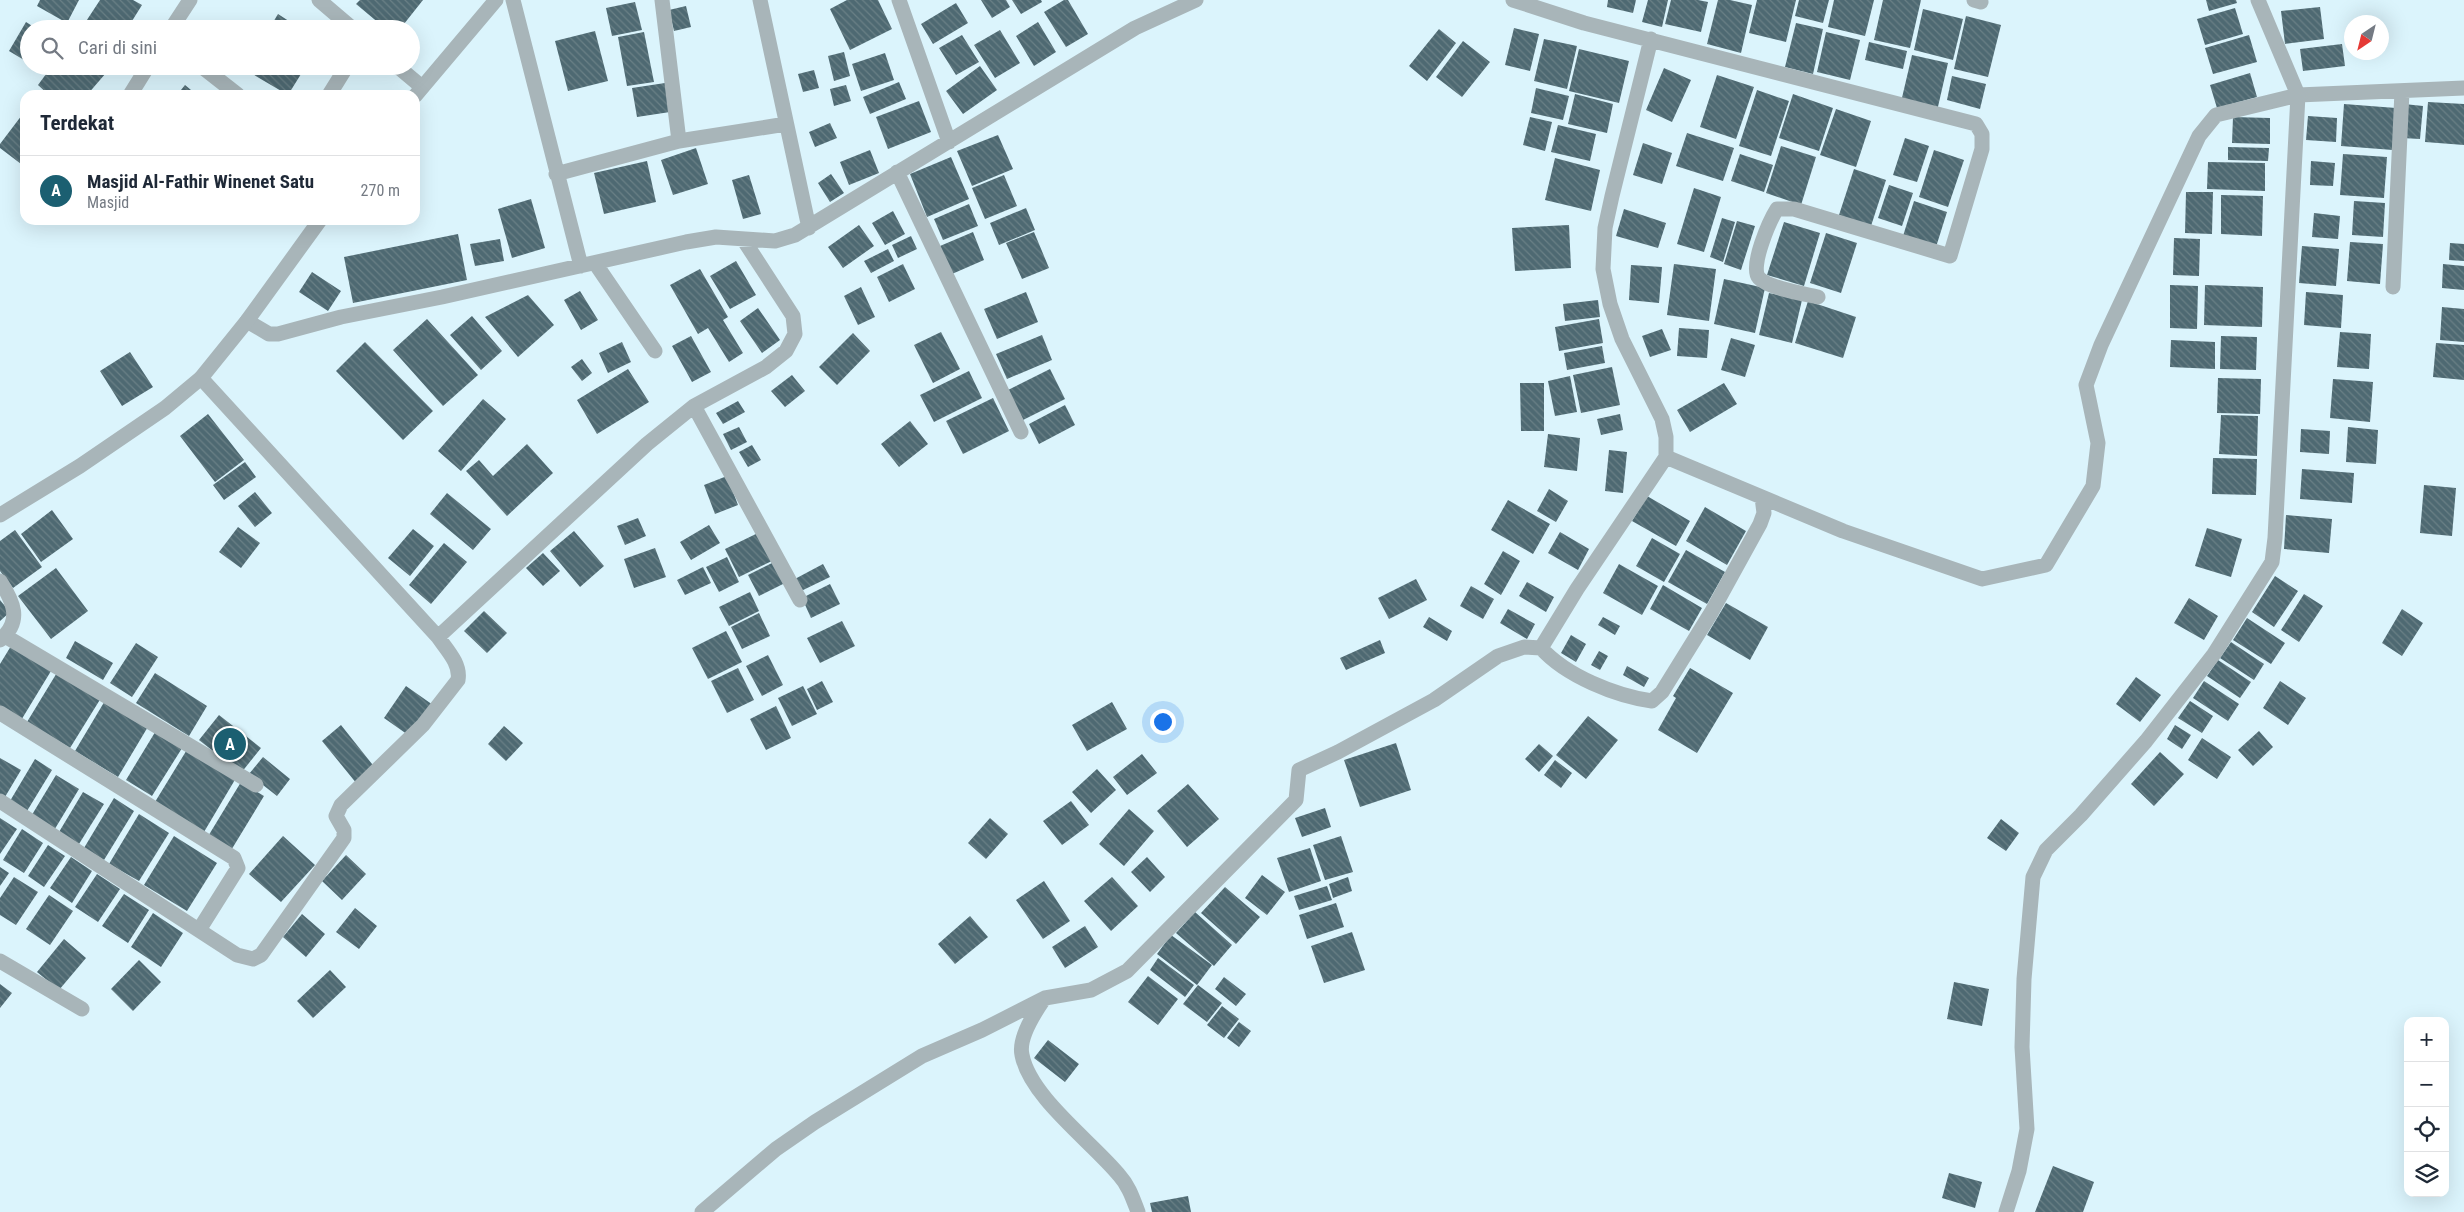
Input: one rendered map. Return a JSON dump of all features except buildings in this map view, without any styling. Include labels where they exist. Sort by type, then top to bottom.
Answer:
[{"type":"street","points":[[177,20],[190,0]]},
{"type":"street","points":[[319,0],[342,20]]},
{"type":"street","points":[[420,90],[496,0]]},
{"type":"street","points":[[513,0],[556,174],[588,264],[655,351]]},
{"type":"street","points":[[662,0],[679,141]]},
{"type":"street","points":[[760,0],[809,228]]},
{"type":"street","points":[[899,0],[949,142]]},
{"type":"street","points":[[247,321],[269,334],[278,334],[341,316],[442,297],[708,239],[743,238],[776,240],[795,236],[1135,28],[1196,0]]},
{"type":"street","points":[[1513,0],[1584,23],[1651,39],[1790,78],[1976,124],[1982,134],[1982,149],[1950,256],[1794,209],[1777,209],[1769,222],[1758,258],[1756,271],[1759,278],[1770,284],[1818,297]]},
{"type":"street","points":[[2006,1212],[2018,1171],[2027,1129],[2022,1047],[2024,979],[2033,877],[2046,850],[2081,815],[2146,741],[2214,654],[2272,562],[2275,538],[2298,95],[2258,0]]},
{"type":"street","points":[[1541,648],[1577,588],[1666,457],[1666,437],[1662,419],[1622,339],[1610,304],[1603,269],[1605,228],[1651,39]]},
{"type":"street","points":[[133,90],[142,75]]},
{"type":"street","points":[[212,75],[232,90]]},
{"type":"street","points":[[333,90],[342,75]]},
{"type":"street","points":[[404,75],[416,90]]},
{"type":"street","points":[[1666,457],[1843,530],[1982,579],[2046,564],[2094,486],[2098,443],[2086,385],[2101,345],[2199,136],[2216,115],[2298,95],[2464,88]]},
{"type":"street","points":[[2393,287],[2402,91]]},
{"type":"street","points":[[556,174],[679,141],[786,124]]},
{"type":"street","points":[[897,172],[1022,432]]},
{"type":"street","points":[[0,515],[111,445],[165,408],[201,378],[247,321],[316,225]]},
{"type":"street","points":[[438,637],[647,444],[694,406],[766,367],[786,351],[795,334],[792,316],[743,238]]},
{"type":"street","points":[[0,801],[237,955],[253,959],[261,955],[344,838],[344,830],[336,816],[341,805],[423,726],[458,680],[457,665],[438,637],[201,378]]},
{"type":"street","points":[[694,406],[800,600]]},
{"type":"street","points":[[702,1212],[776,1149],[815,1122],[922,1056],[982,1030],[1045,998],[1091,990],[1126,971],[1296,800],[1298,770],[1338,752],[1434,700],[1498,656],[1524,647],[1541,648],[1561,667],[1594,683],[1634,699],[1652,701],[1662,692],[1711,613],[1751,540],[1764,513],[1762,497]]},
{"type":"street","points":[[0,581],[14,608],[14,615],[2,638],[256,785]]},
{"type":"street","points":[[0,713],[234,858],[238,868],[199,930]]},
{"type":"street","points":[[0,961],[82,1009]]},
{"type":"street","points":[[1045,998],[1030,1020],[1021,1053],[1028,1072],[1052,1105],[1121,1176],[1131,1193],[1138,1212]]},
{"type":"place","name":"Masjid Al-Fathir Winenet Satu","points":[[230,744]]}]
